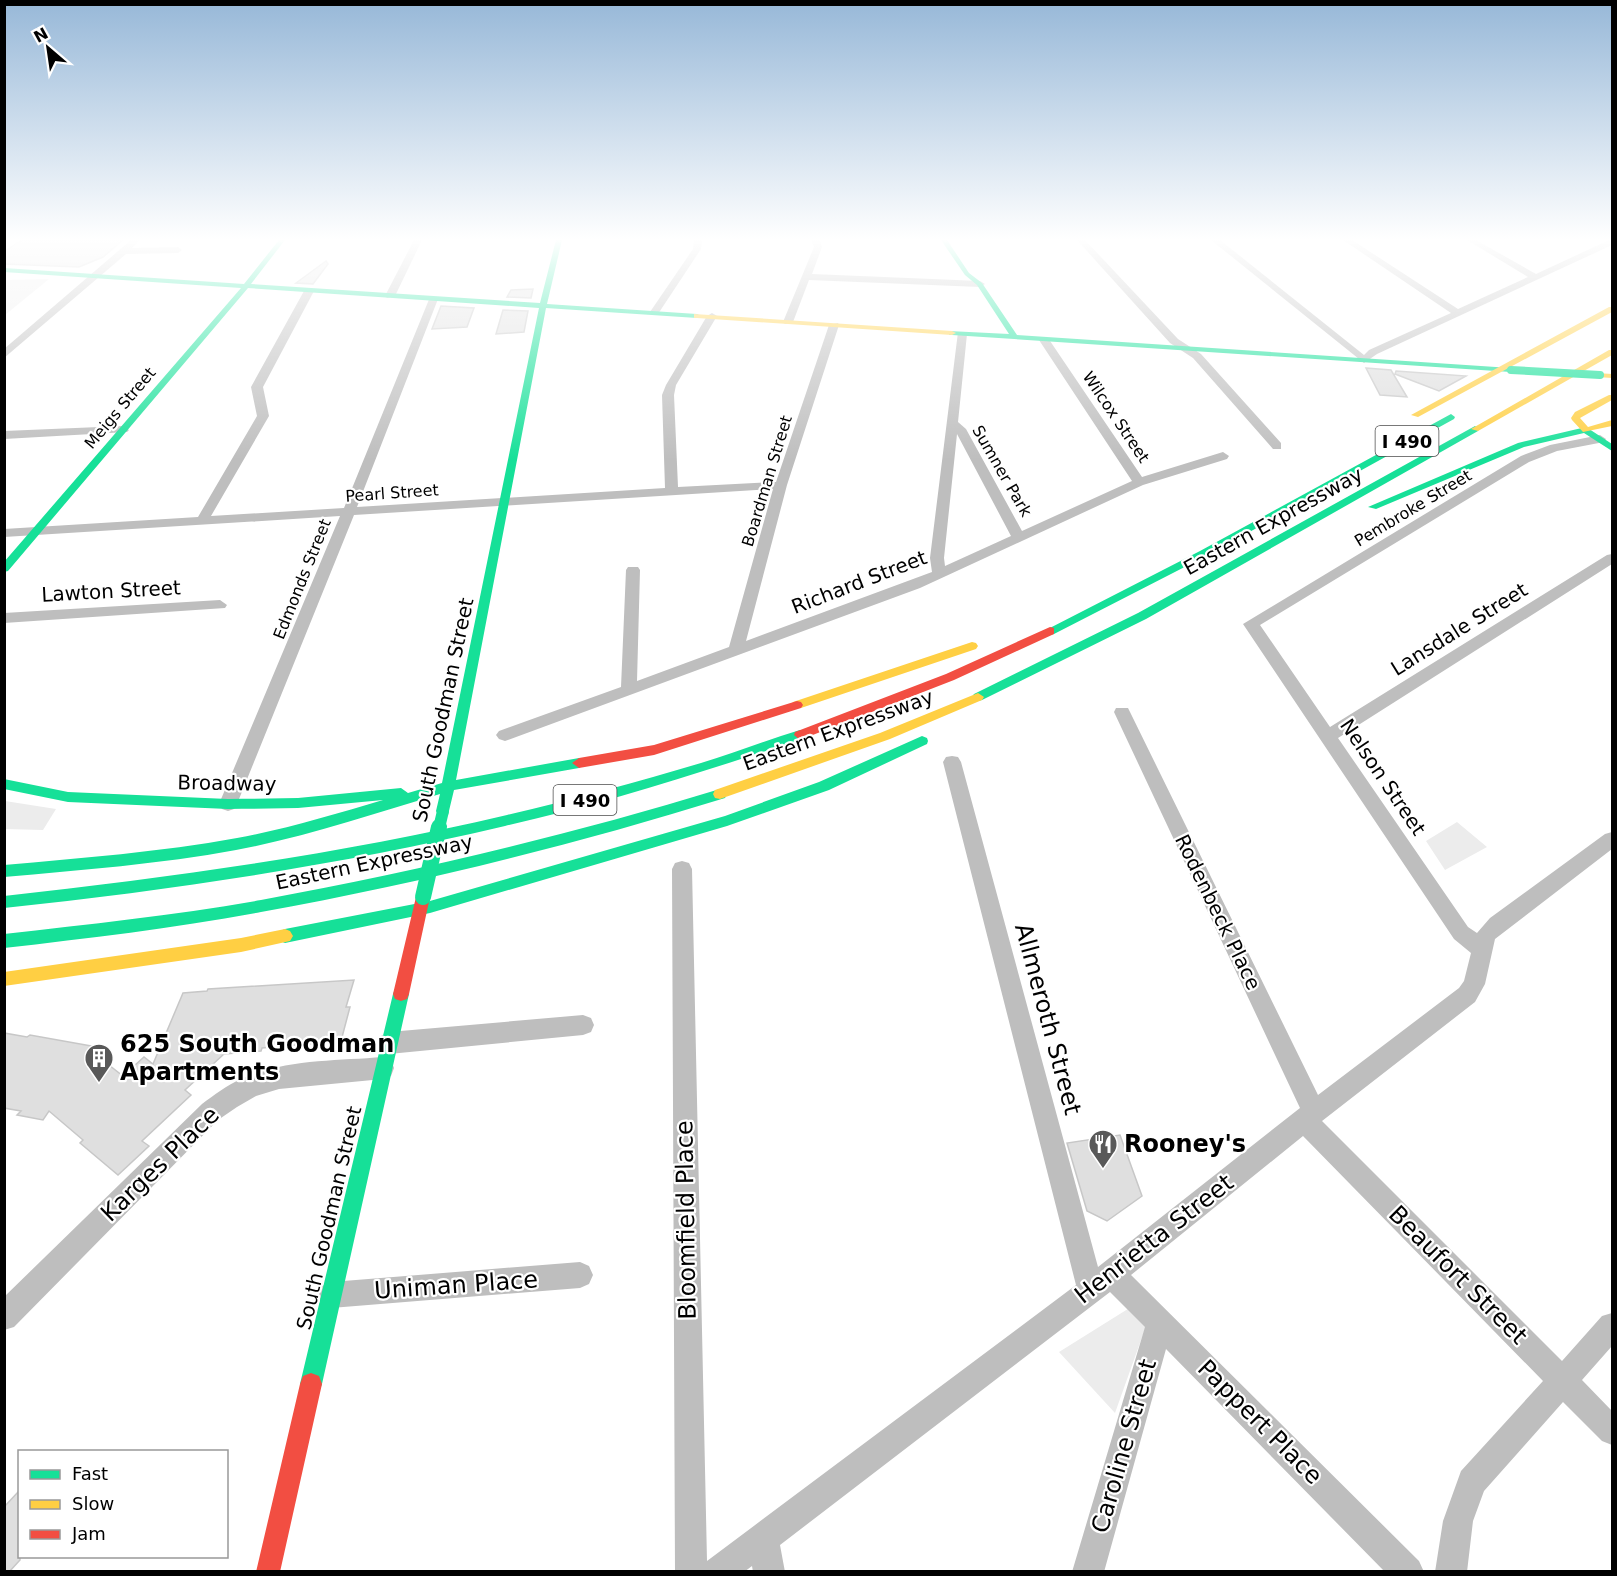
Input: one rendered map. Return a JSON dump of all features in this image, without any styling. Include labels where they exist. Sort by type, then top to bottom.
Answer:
[{"type":"main road","name":"Meigs Street","points":[[4,568],[222,314]]},
{"type":"main road","name":"South Goodman Street","points":[[268,1572],[449,786],[542,314]]},
{"type":"main road","points":[[678,314],[1044,340],[1606,375],[1612,386]]},
{"type":"main road","points":[[999,314],[1015,338]]},
{"type":"main road","points":[[1402,422],[1604,314]]},
{"type":"main road","name":"Eastern Expressway","points":[[4,941],[153,922],[320,894],[476,861],[630,821],[736,788],[871,741],[981,696],[1110,633],[1612,352]]},
{"type":"main road","points":[[1507,387],[1560,358]]},
{"type":"main road","points":[[1612,397],[1576,415],[1576,422],[1612,448]]},
{"type":"main road","name":"Eastern Expressway","points":[[4,902],[186,881],[309,861],[458,831],[646,783],[796,736],[902,697],[1010,651],[1202,552],[1465,410]]},
{"type":"main road","points":[[1364,511],[1521,445],[1612,423]]},
{"type":"main road","points":[[1202,552],[1299,484]]},
{"type":"main road","points":[[1233,565],[1342,520]]},
{"type":"main road","points":[[1027,627],[1134,588]]},
{"type":"main road","points":[[976,713],[1110,633]]},
{"type":"main road","points":[[4,871],[114,861],[237,844],[298,830],[449,786],[677,744],[983,642]]},
{"type":"main road","points":[[4,979],[241,945],[422,903],[640,848],[748,814],[832,783],[936,734]]},
{"type":"main road","name":"Broadway","points":[[4,784],[68,797],[228,804],[333,800],[449,786]]},
{"type":"street","points":[[4,355],[53,314]]},
{"type":"street","points":[[202,520],[263,416],[264,409],[256,394],[257,387],[297,314]]},
{"type":"street","name":"Edmonds Street","points":[[228,804],[428,314]]},
{"type":"street","points":[[788,322],[791,314]]},
{"type":"street","points":[[1149,314],[1174,341],[1197,356],[1277,446]]},
{"type":"street","points":[[1306,314],[1364,360],[1372,352],[1457,314]]},
{"type":"street","points":[[672,491],[668,395],[671,385],[712,316]]},
{"type":"street","name":"Boardman Street","points":[[737,649],[739,634],[781,485],[834,325]]},
{"type":"street","name":"Sumner Park","points":[[940,574],[937,558],[962,334]]},
{"type":"street","name":"Wilcox Street","points":[[1044,340],[1139,482]]},
{"type":"street","name":"Sumner Park","points":[[953,424],[960,429],[1018,537]]},
{"type":"street","points":[[4,435],[123,430]]},
{"type":"street","name":"Pembroke Street","points":[[1251,624],[1525,459],[1554,448],[1600,439]]},
{"type":"street","name":"Richard Street","points":[[505,735],[940,574],[1139,482],[1223,456]]},
{"type":"street","name":"Pearl Street","points":[[4,533],[781,485]]},
{"type":"street","name":"Lansdale Street","points":[[1328,736],[1612,558]]},
{"type":"street","points":[[629,689],[633,570]]},
{"type":"street","name":"Lawton Street","points":[[4,618],[220,605]]},
{"type":"street","name":"Nelson Street","points":[[1251,624],[1461,933],[1482,950]]},
{"type":"street","name":"Rodenbeck Place","points":[[1122,712],[1309,1116]]},
{"type":"street","name":"Allmeroth Street","points":[[952,762],[1101,1282]]},
{"type":"street","name":"Henrietta Street","points":[[718,1572],[1101,1282],[1309,1116],[1467,995],[1474,984],[1486,935],[1497,924],[1612,839]]},
{"type":"street","name":"Bloomfield Place","points":[[682,869],[691,1572]]},
{"type":"street","points":[[389,1043],[583,1025]]},
{"type":"street","name":"Karges Place","points":[[4,1317],[210,1112],[231,1096],[251,1086],[272,1080],[383,1068]]},
{"type":"street","name":"Beaufort Street","points":[[1309,1116],[1612,1431]]},
{"type":"street","name":"Uniman Place","points":[[332,1294],[580,1275]]},
{"type":"street","name":"Pappert Place","points":[[1101,1282],[1160,1320],[1408,1572]]},
{"type":"street","name":"Caroline Street","points":[[1088,1572],[1160,1320]]},
{"type":"street","points":[[1451,1572],[1458,1521],[1472,1482],[1612,1326]]},
{"type":"street","points":[[763,1538],[769,1572]]},
{"type":"shaded area","points":[[5,801],[56,809],[43,830],[5,829]]},
{"type":"shaded area","points":[[1457,822],[1487,847],[1445,870],[1426,841]]},
{"type":"shaded area","points":[[1131,1307],[1146,1326],[1115,1413],[1059,1352]]},
{"type":"building","points":[[438,314],[472,314],[467,327],[432,329]]},
{"type":"building","points":[[502,314],[528,314],[524,332],[496,334]]},
{"type":"building","points":[[1366,368],[1391,370],[1407,397],[1380,395]]},
{"type":"building","points":[[1396,371],[1466,376],[1439,391],[1395,374]]},
{"type":"building","name":"625 South Goodman Apartments","points":[[354,980],[346,1007],[350,1007],[341,1041],[224,1054],[185,1090],[191,1095],[142,1141],[149,1146],[118,1175],[80,1143],[83,1140],[49,1111],[43,1120],[17,1115],[21,1111],[4,1108],[4,1033],[27,1037],[30,1035],[97,1047],[95,1049],[105,1052],[100,1058],[123,1076],[144,1057],[153,1064],[183,993],[207,991],[208,989]]},
{"type":"building","name":"Rooney's","points":[[1120,1135],[1142,1196],[1107,1221],[1087,1211],[1067,1143]]},
{"type":"building","points":[[18,1492],[18,1558],[20,1560],[9,1572],[4,1572],[4,1507]]},
{"type":"traffic: fast","points":[[4,569],[222,314]]},
{"type":"traffic: fast","points":[[443,811],[542,314]]},
{"type":"traffic: fast","points":[[660,314],[697,316]]},
{"type":"traffic: fast","points":[[999,314],[1015,338]]},
{"type":"traffic: fast","points":[[952,333],[1511,370]]},
{"type":"traffic: fast","points":[[1511,370],[1600,375]]},
{"type":"traffic: fast","points":[[1050,631],[1204,553],[1451,417]]},
{"type":"traffic: fast","points":[[978,697],[1142,616],[1475,429]]},
{"type":"traffic: fast","points":[[1586,430],[1612,448]]},
{"type":"traffic: fast","points":[[1373,507],[1521,445],[1586,430]]},
{"type":"traffic: fast","points":[[4,902],[206,878],[407,843],[507,821],[606,795],[704,767],[800,735]]},
{"type":"traffic: fast","points":[[285,936],[430,907],[727,821],[824,786],[922,741]]},
{"type":"traffic: fast","points":[[4,871],[114,861],[237,844],[298,830],[449,786],[579,763]]},
{"type":"traffic: fast","points":[[4,784],[68,797],[228,804],[298,803],[401,793]]},
{"type":"traffic: fast","points":[[4,941],[197,916],[377,883],[493,858],[607,828],[720,794]]},
{"type":"traffic: fast","points":[[423,897],[443,811]]},
{"type":"traffic: fast","points":[[311,1384],[401,994]]},
{"type":"traffic: slow","points":[[1415,415],[1604,314]]},
{"type":"traffic: slow","points":[[697,316],[952,333]]},
{"type":"traffic: slow","points":[[1475,429],[1612,352]]},
{"type":"traffic: slow","points":[[1600,375],[1612,376]]},
{"type":"traffic: slow","points":[[1612,397],[1578,414],[1575,418],[1586,430],[1612,423]]},
{"type":"traffic: slow","points":[[797,705],[972,646]]},
{"type":"traffic: slow","points":[[720,794],[885,736],[978,697]]},
{"type":"traffic: slow","points":[[4,979],[241,945],[285,936]]},
{"type":"traffic: jam","points":[[800,735],[950,677],[1050,631]]},
{"type":"traffic: jam","points":[[579,763],[654,750],[797,705]]},
{"type":"traffic: jam","points":[[401,994],[423,897]]},
{"type":"traffic: jam","points":[[268,1572],[311,1384]]},
{"type":"place","name":"625 South Goodman Apartments","points":[[99,1084]]},
{"type":"place","name":"Rooney's","points":[[1103,1170]]}]
